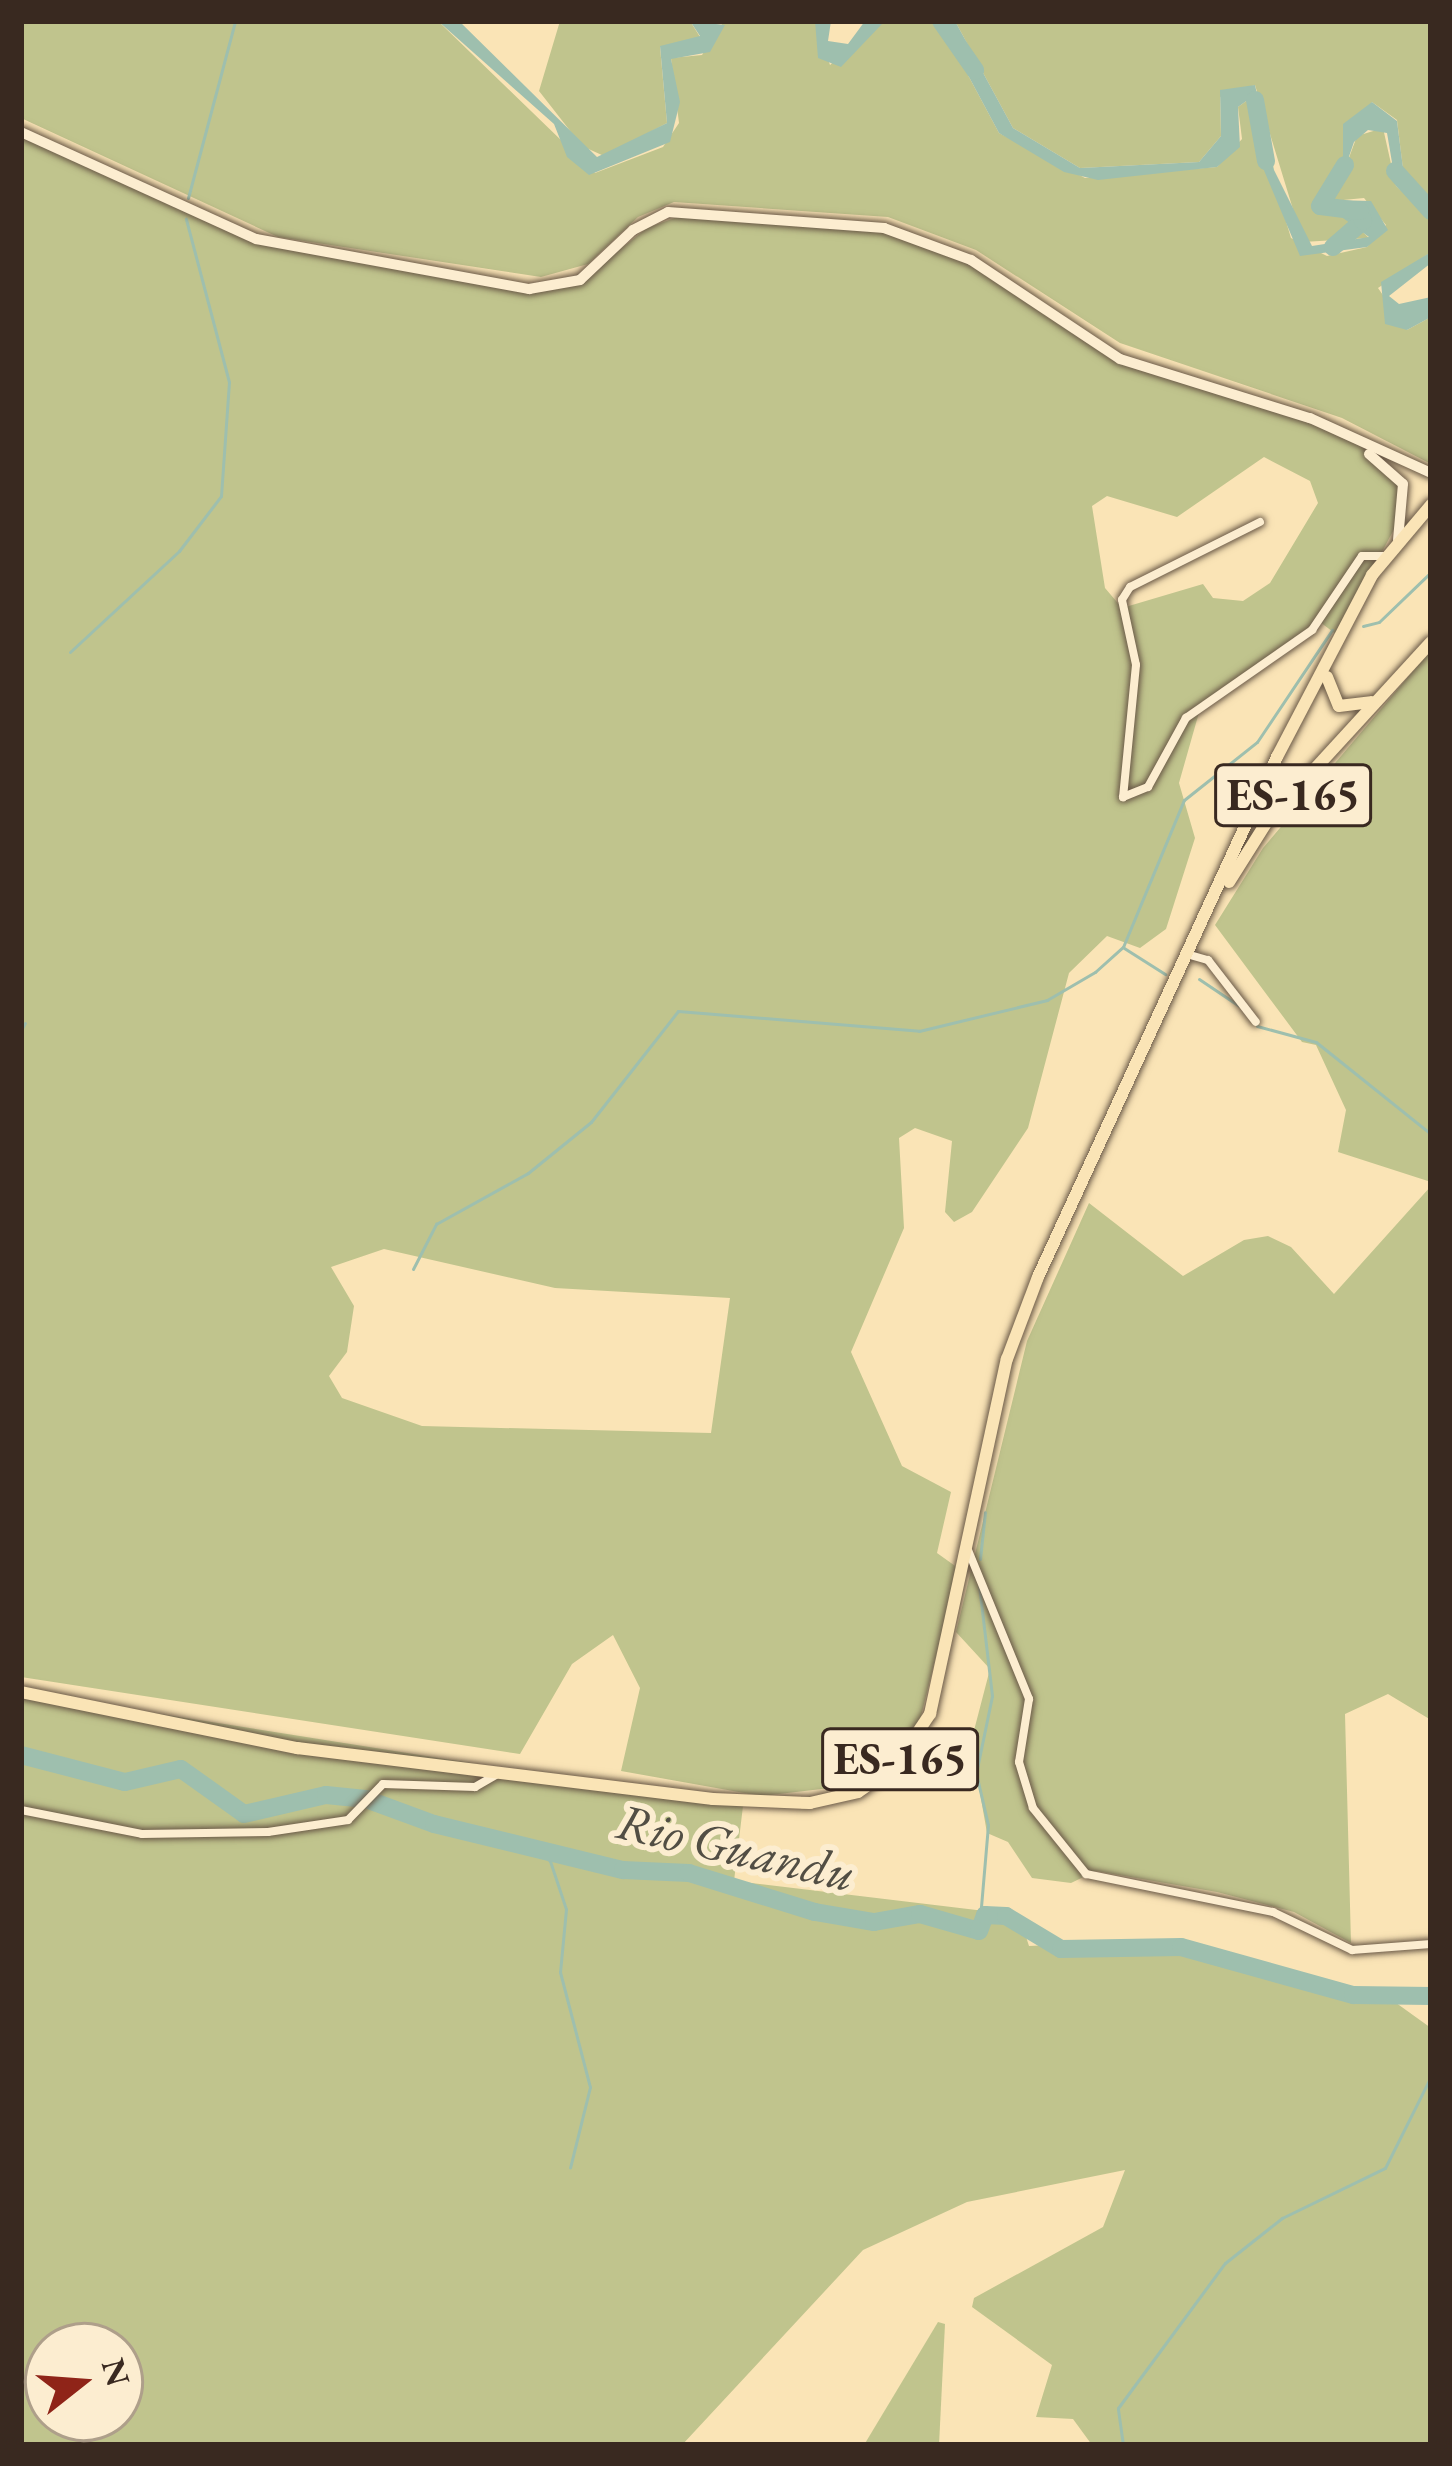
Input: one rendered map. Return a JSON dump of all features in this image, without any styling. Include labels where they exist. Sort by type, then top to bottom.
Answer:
[{"type":"main road","points":[[21,132],[256,239],[530,289],[580,280],[633,230],[668,212],[884,228],[971,260],[1120,359],[1310,418],[1431,473]]},
{"type":"main road","points":[[1310,418],[1393,469],[1406,502],[1398,540]]},
{"type":"main road","points":[[1431,505],[1385,556],[1327,672],[1331,700],[1349,711],[1396,682],[1431,643]]},
{"type":"main road","name":"ES-165","points":[[21,1692],[297,1748],[713,1799],[810,1803],[858,1792],[895,1766],[930,1714],[1007,1359],[1037,1277],[1327,672]]},
{"type":"main road","name":"ES-165","points":[[1206,919],[1268,820],[1396,682]]},
{"type":"street","points":[[1260,522],[1130,587],[1122,600],[1136,664],[1123,797],[1148,787],[1186,718],[1312,630],[1362,556],[1385,556]]},
{"type":"street","points":[[1190,955],[1208,960],[1256,1022]]},
{"type":"street","points":[[968,1548],[1029,1699],[1019,1762],[1033,1808],[1086,1874],[1273,1912],[1352,1950],[1431,1944]]},
{"type":"street","points":[[21,1810],[192,1836],[331,1825],[383,1784],[476,1787],[500,1771]]},
{"type":"green space","points":[[21,21],[438,21],[595,173],[663,147],[679,123],[671,58],[702,55],[724,21],[815,21],[830,65],[880,21],[939,21],[999,133],[1085,178],[1217,167],[1242,139],[1238,107],[1249,99],[1291,238],[1327,256],[1367,247],[1386,225],[1364,198],[1333,201],[1357,136],[1383,128],[1396,186],[1431,217],[1431,252],[1378,288],[1407,330],[1431,317],[1431,464],[1342,418],[1120,343],[976,250],[888,217],[674,202],[638,217],[588,264],[541,277],[278,237],[21,118]]},
{"type":"green space","points":[[560,21],[690,21],[700,37],[660,47],[667,123],[604,156],[582,146],[539,91]]},
{"type":"green space","points":[[955,21],[1431,21],[1431,204],[1404,177],[1397,120],[1372,102],[1323,195],[1369,238],[1303,242],[1255,85],[1220,97],[1221,136],[1199,162],[1080,168],[1013,128]]},
{"type":"green space","points":[[21,128],[223,228],[516,286],[583,279],[647,228],[683,215],[870,226],[982,268],[1090,345],[1350,437],[1398,475],[1405,509],[1337,635],[1320,622],[1200,709],[1179,783],[1195,838],[1166,929],[1140,948],[1107,936],[1069,973],[1028,1128],[972,1212],[954,1222],[945,1212],[952,1141],[915,1128],[899,1138],[904,1228],[851,1352],[902,1466],[951,1492],[937,1553],[958,1568],[920,1720],[890,1759],[847,1786],[761,1796],[621,1771],[640,1688],[613,1635],[572,1664],[520,1754],[21,1677]],"holes":[[[1264,457],[1310,481],[1318,503],[1270,583],[1243,601],[1213,598],[1203,584],[1122,608],[1105,588],[1092,506],[1107,496],[1177,517]],[[384,1249],[555,1288],[730,1298],[711,1433],[422,1426],[342,1398],[329,1376],[347,1352],[354,1306],[331,1267]]]},
{"type":"green space","points":[[1431,650],[1431,1182],[1338,1152],[1346,1110],[1316,1045],[1302,1042],[1215,925],[1263,848]]},
{"type":"green space","points":[[1431,1186],[1431,1720],[1388,1694],[1345,1714],[1351,1943],[1294,1912],[1217,1892],[1096,1871],[1071,1883],[1032,1878],[1008,1842],[987,1833],[971,1742],[990,1669],[956,1632],[1027,1341],[1089,1203],[1183,1276],[1244,1240],[1268,1236],[1291,1247],[1334,1294]]},
{"type":"green space","points":[[21,1692],[743,1806],[734,1881],[1019,1915],[1029,1946],[1118,1942],[1392,2000],[1431,2028],[1431,2445],[1092,2445],[1073,2419],[1036,2417],[1052,2365],[972,2307],[974,2298],[1103,2227],[1125,2170],[967,2202],[863,2250],[682,2445],[21,2445]]},
{"type":"green space","points":[[938,2322],[945,2324],[939,2445],[864,2445]]},
{"type":"shaded area","points":[[438,21],[459,21],[597,157],[667,123],[660,46],[700,36],[690,21],[725,25],[710,52],[671,59],[680,102],[670,142],[589,175],[567,157],[554,124]]},
{"type":"shaded area","points":[[815,21],[831,21],[828,41],[848,44],[865,21],[882,24],[841,67],[818,58]]},
{"type":"shaded area","points":[[939,21],[955,21],[1013,128],[1080,168],[1199,162],[1221,136],[1220,90],[1255,85],[1274,170],[1312,246],[1369,237],[1321,202],[1343,159],[1343,124],[1372,102],[1397,121],[1404,176],[1431,204],[1431,217],[1396,186],[1387,133],[1368,130],[1354,142],[1334,200],[1371,201],[1388,230],[1367,247],[1300,256],[1263,168],[1263,132],[1249,99],[1238,107],[1240,147],[1217,167],[1098,180],[1064,172],[999,133]]},
{"type":"shaded area","points":[[1431,252],[1431,263],[1389,296],[1399,304],[1431,297],[1431,317],[1407,330],[1385,324],[1381,282]]},
{"type":"waterway","points":[[188,198],[235,21]]},
{"type":"waterway","points":[[941,21],[975,70]]},
{"type":"waterway","points":[[1255,100],[1266,161]]},
{"type":"waterway","points":[[1333,247],[1363,221],[1360,211],[1320,206],[1345,165]]},
{"type":"waterway","points":[[1395,171],[1431,211]]},
{"type":"waterway","points":[[70,652],[179,551],[221,496],[229,382],[186,219]]},
{"type":"waterway","points":[[1363,626],[1379,622],[1431,572]]},
{"type":"waterway","points":[[413,1269],[436,1224],[528,1173],[591,1122],[678,1011],[919,1031],[1047,1000],[1095,972],[1123,947],[1184,800],[1257,742],[1332,630]]},
{"type":"waterway","points":[[1124,948],[1165,974]]},
{"type":"waterway","points":[[1199,979],[1239,1006]]},
{"type":"waterway","points":[[21,1030],[25,1023]]},
{"type":"waterway","points":[[1257,1026],[1316,1042],[1431,1134]]},
{"type":"waterway","points":[[980,1559],[985,1512]]},
{"type":"waterway","points":[[979,1585],[992,1696],[976,1773],[988,1825],[979,1931]]},
{"type":"waterway","name":"Rio Guandu","points":[[21,1755],[125,1782],[181,1769],[244,1814],[326,1795],[366,1799],[434,1824],[623,1870],[689,1873],[815,1912],[874,1922],[920,1914],[979,1931],[985,1915],[1006,1916],[1061,1949],[1181,1947],[1353,1995],[1431,1996]]},
{"type":"waterway","points":[[533,1847],[550,1861],[566,1909],[560,1972],[590,2087],[570,2168]]},
{"type":"waterway","points":[[1123,2445],[1118,2408],[1225,2263],[1282,2218],[1385,2168],[1431,2076]]}]
